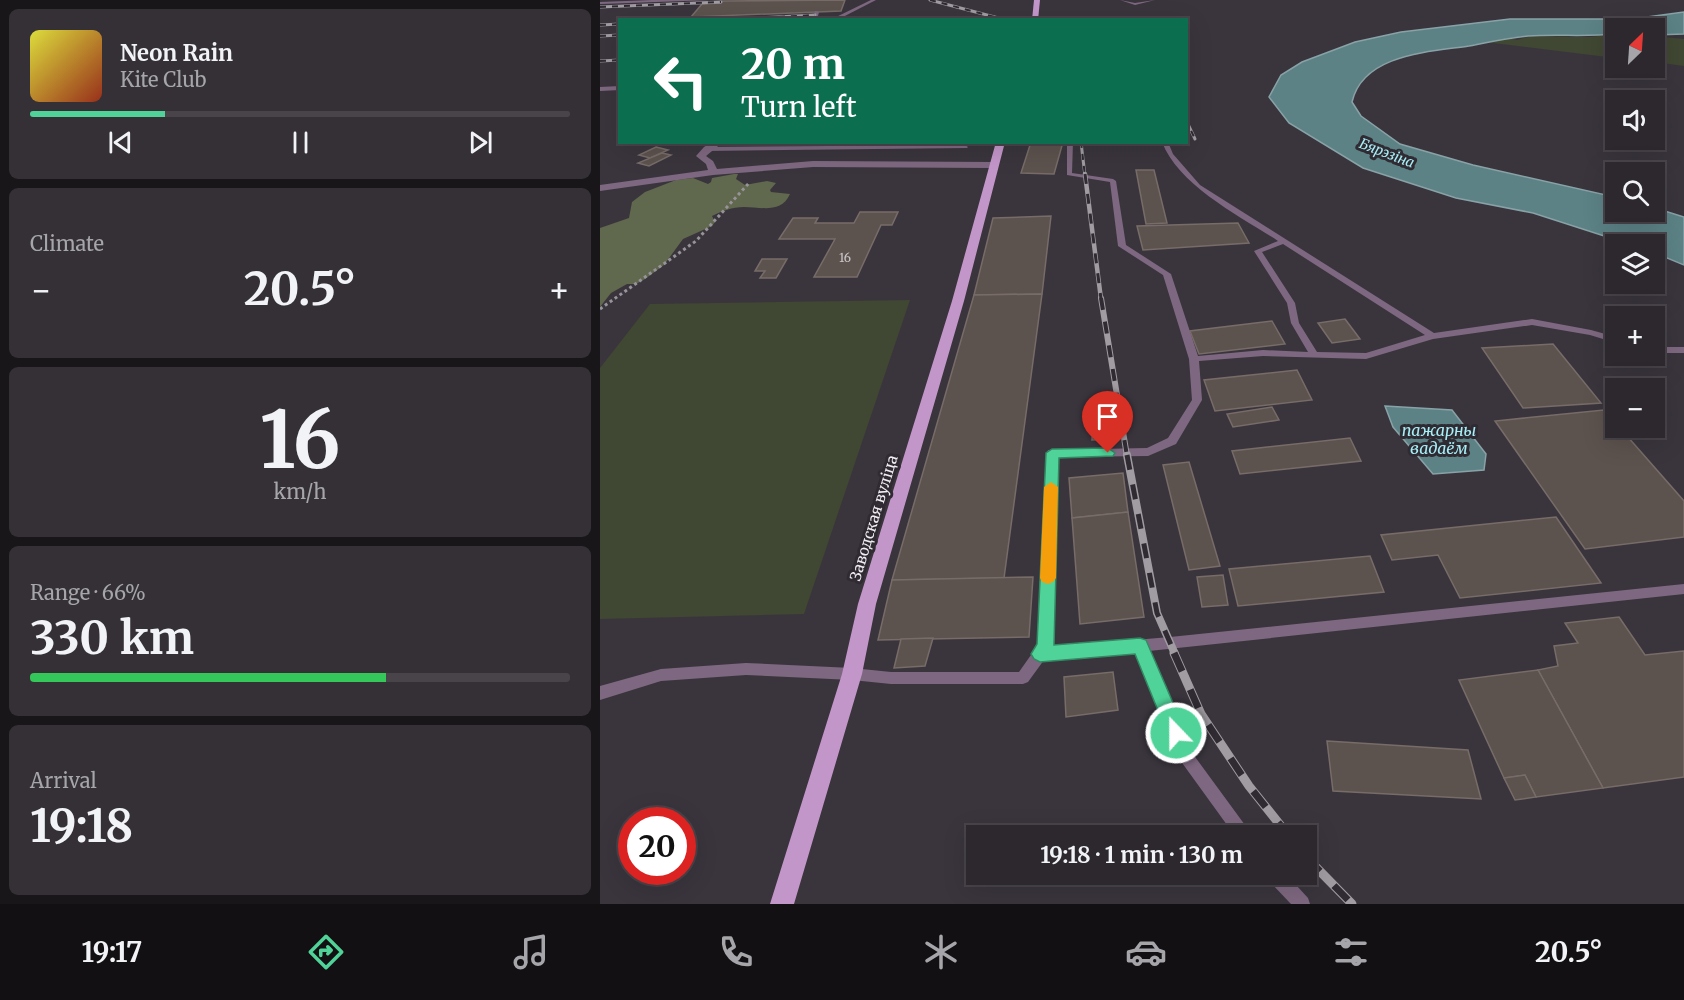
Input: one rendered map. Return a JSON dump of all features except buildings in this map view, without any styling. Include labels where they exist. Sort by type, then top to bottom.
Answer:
[{"type":"main road","points":[[1035,18],[1038,0]]},
{"type":"main road","name":"Заводская вуліца","points":[[782,904],[852,674],[867,604],[958,301],[999,144]]},
{"type":"street","points":[[713,172],[710,163],[701,156],[716,144]]},
{"type":"street","points":[[600,188],[713,172],[813,164],[994,165]]},
{"type":"lane","points":[[600,3],[710,0]]},
{"type":"lane","points":[[836,18],[874,0]]},
{"type":"lane","points":[[1122,0],[1135,4],[1153,0]]},
{"type":"lane","points":[[816,18],[817,12]]},
{"type":"lane","points":[[600,89],[618,88]]},
{"type":"lane","points":[[600,693],[661,675],[746,669],[891,678],[1023,678],[1045,646],[1052,453],[1148,452],[1172,441],[1197,400],[1194,359],[1167,274],[1122,246],[1113,181],[1069,174],[1070,144]]},
{"type":"lane","points":[[1167,144],[1170,155],[1198,186],[1432,336]]},
{"type":"lane","points":[[707,149],[965,147]]},
{"type":"lane","points":[[1284,241],[1258,251],[1291,303],[1295,323],[1314,354]]},
{"type":"lane","points":[[1194,359],[1263,353],[1366,356],[1432,336],[1532,322],[1605,337]]},
{"type":"lane","points":[[1665,350],[1684,350]]},
{"type":"lane","points":[[1040,654],[1684,589]]},
{"type":"lane","points":[[1140,645],[1185,755],[1237,825]]},
{"type":"lane","points":[[1284,885],[1302,904]]},
{"type":"path","points":[[600,309],[696,241],[764,167]]},
{"type":"green space","points":[[1605,35],[1605,57],[1485,42],[1509,38],[1517,40],[1531,36]]},
{"type":"green space","points":[[1665,37],[1684,39],[1684,66],[1665,63]]},
{"type":"green space","points":[[738,174],[736,179],[745,185],[767,181],[776,183],[770,190],[771,192],[790,194],[776,207],[735,208],[712,216],[715,222],[712,226],[683,239],[664,265],[636,284],[627,284],[611,293],[600,307],[600,228],[629,218],[632,202],[645,192],[676,180],[693,178],[708,184],[712,178]]},
{"type":"green space","points":[[910,300],[804,614],[600,619],[600,368],[650,304]]},
{"type":"water","points":[[1684,12],[1684,34],[1665,35],[1665,18],[1639,18]]},
{"type":"water","name":"Бярэзіна","points":[[1510,19],[1605,19],[1605,34],[1520,37],[1400,58],[1369,74],[1359,86],[1352,102],[1361,116],[1400,144],[1473,165],[1605,195],[1605,222],[1665,222],[1665,211],[1684,217],[1684,265],[1665,257],[1665,234],[1605,234],[1605,236],[1533,213],[1456,198],[1363,168],[1289,123],[1269,97],[1281,75],[1302,62],[1355,42],[1401,32]]},
{"type":"water","name":"пажарны вадаём","points":[[1385,406],[1452,410],[1486,454],[1484,470],[1433,474],[1393,427]]},
{"type":"railway","points":[[930,0],[998,18]]},
{"type":"railway","points":[[600,7],[721,2]]},
{"type":"railway","points":[[757,18],[815,15]]},
{"type":"railway","points":[[600,25],[618,24]]},
{"type":"railway","points":[[600,36],[618,35]]},
{"type":"railway","points":[[600,61],[618,60]]},
{"type":"railway","points":[[1188,124],[1195,139]]},
{"type":"railway","points":[[1081,144],[1085,176]]},
{"type":"railway","points":[[1085,174],[1101,299]]},
{"type":"railway","points":[[1101,298],[1127,456]]},
{"type":"railway","points":[[1127,455],[1157,613],[1175,654]]},
{"type":"railway","points":[[1174,653],[1201,714],[1249,786],[1280,825]]},
{"type":"railway","points":[[1317,868],[1352,904]]},
{"type":"slow traffic","points":[[1048,578],[1051,487]]},
{"type":"route","points":[[1108,453],[1052,453],[1045,646],[1040,654],[1140,645],[1176,733]]}]
